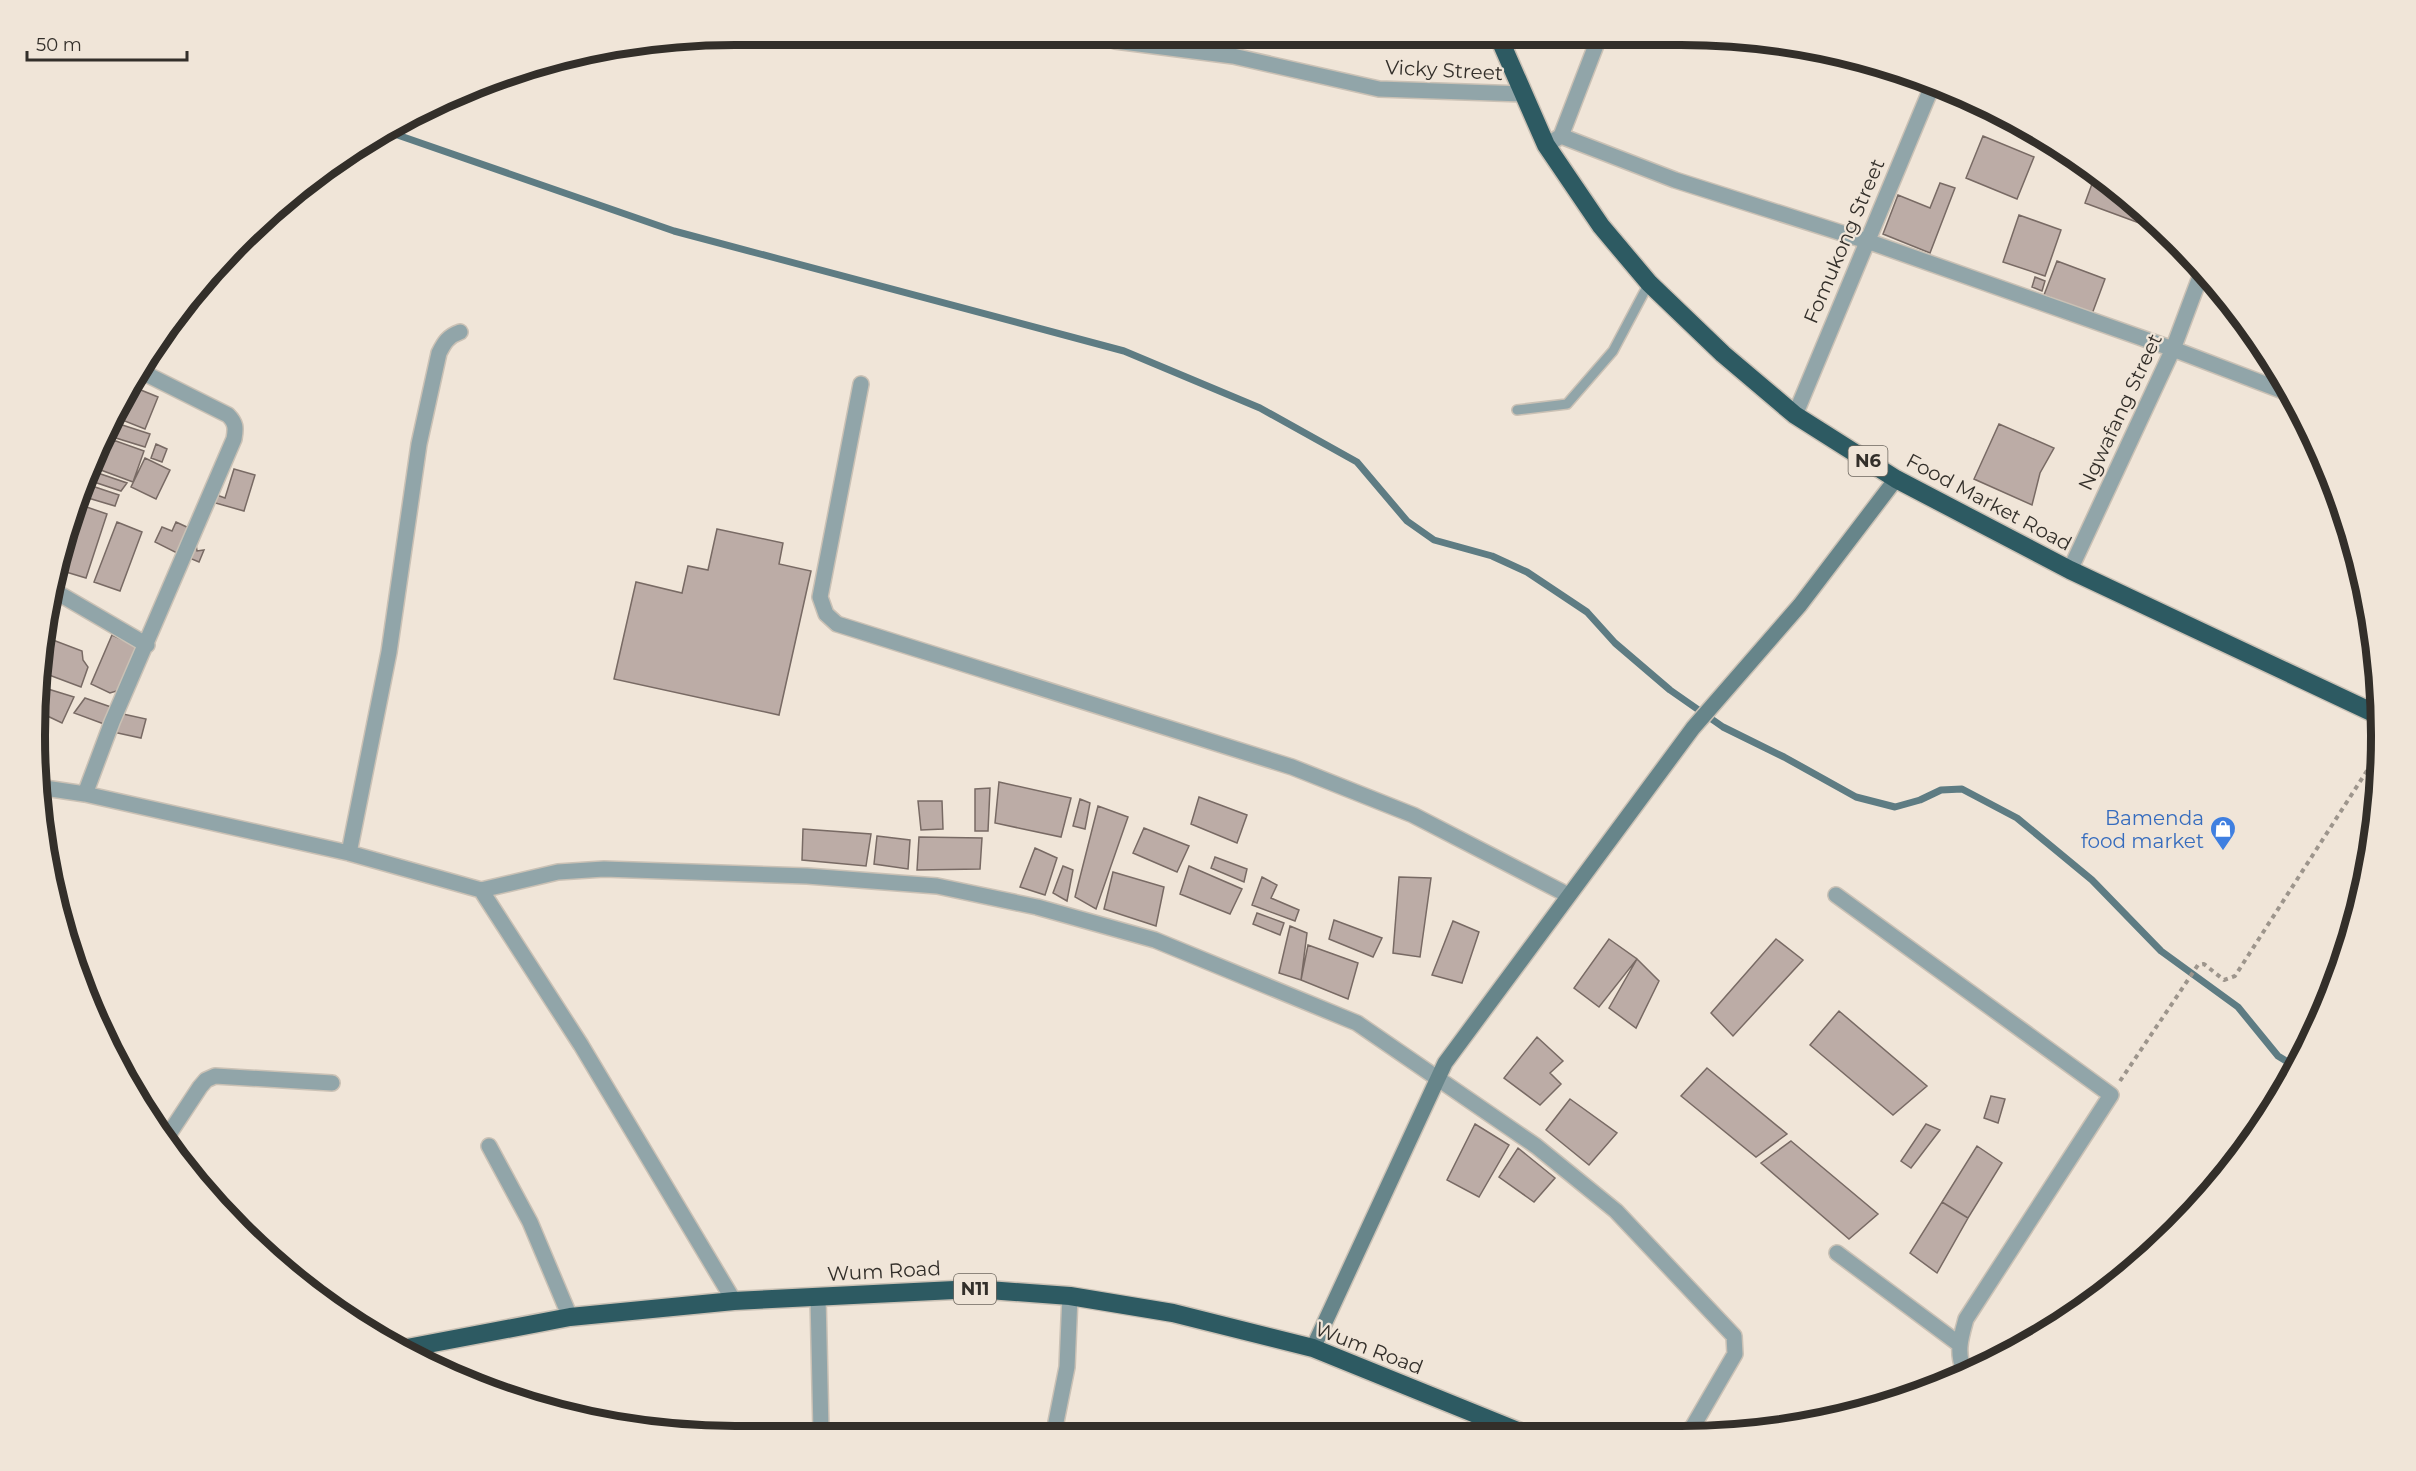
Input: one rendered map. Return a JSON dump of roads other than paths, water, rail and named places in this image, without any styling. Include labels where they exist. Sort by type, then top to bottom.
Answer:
[{"type":"highway","name":"Food Market Road","points":[[1502,45],[1523,94],[1553,141],[1601,226],[1649,283],[1723,354],[1796,415],[1896,479],[2070,570],[2370,711]]},
{"type":"highway","name":"Wum Road","points":[[415,1347],[570,1317],[734,1300],[975,1289],[1070,1296],[1173,1313],[1313,1348],[1505,1426]]},
{"type":"main road","points":[[1313,1348],[1445,1063],[1713,702],[1800,605],[1896,479]]},
{"type":"street","name":"Vicky Street","points":[[1152,45],[1233,56],[1379,89],[1523,94]]},
{"type":"street","points":[[1596,45],[1553,141],[1867,241],[2173,349],[2277,389]]},
{"type":"street","name":"Fomukong Street","points":[[1796,415],[1930,92]]},
{"type":"street","name":"Ngwafang Street","points":[[2070,570],[2173,349],[2200,280]]},
{"type":"street","points":[[349,853],[389,652],[426,410],[439,353],[444,342],[460,332]]},
{"type":"street","points":[[86,794],[112,722],[147,645],[234,439],[236,429],[235,421],[228,415],[147,375]]},
{"type":"street","points":[[861,384],[820,597],[826,614],[837,624],[1292,767],[1413,814],[1568,895]]},
{"type":"street","points":[[60,594],[147,645]]},
{"type":"street","points":[[47,788],[86,794],[349,853],[481,890],[558,872],[604,869],[807,876],[937,886],[1037,907],[1155,940],[1357,1023],[1536,1146],[1616,1211],[1734,1336],[1735,1354],[1693,1426]]},
{"type":"street","points":[[481,890],[598,1074],[734,1300]]},
{"type":"street","points":[[1836,895],[2111,1095],[1966,1319],[1959,1344],[1962,1366]]},
{"type":"street","points":[[170,1132],[200,1087],[206,1080],[215,1076],[332,1083]]},
{"type":"street","points":[[489,1146],[530,1222],[570,1317]]},
{"type":"street","points":[[1837,1253],[1959,1344]]},
{"type":"street","points":[[1055,1426],[1067,1367],[1070,1296]]},
{"type":"street","points":[[818,1297],[821,1426]]},
{"type":"lane","points":[[1517,410],[1568,404],[1613,351],[1649,283]]},
{"type":"waterway","points":[[396,135],[674,231],[1124,351],[1260,408],[1357,462],[1407,521],[1434,540],[1492,556],[1527,572],[1587,612],[1615,643],[1670,690],[1723,727],[1784,757],[1856,797],[1895,807],[1920,800],[1941,790],[1962,789],[2017,818],[2092,880],[2161,951],[2238,1007],[2278,1056],[2288,1062]]},
{"type":"place","name":"Bamenda food market","points":[[2223,852]]}]
